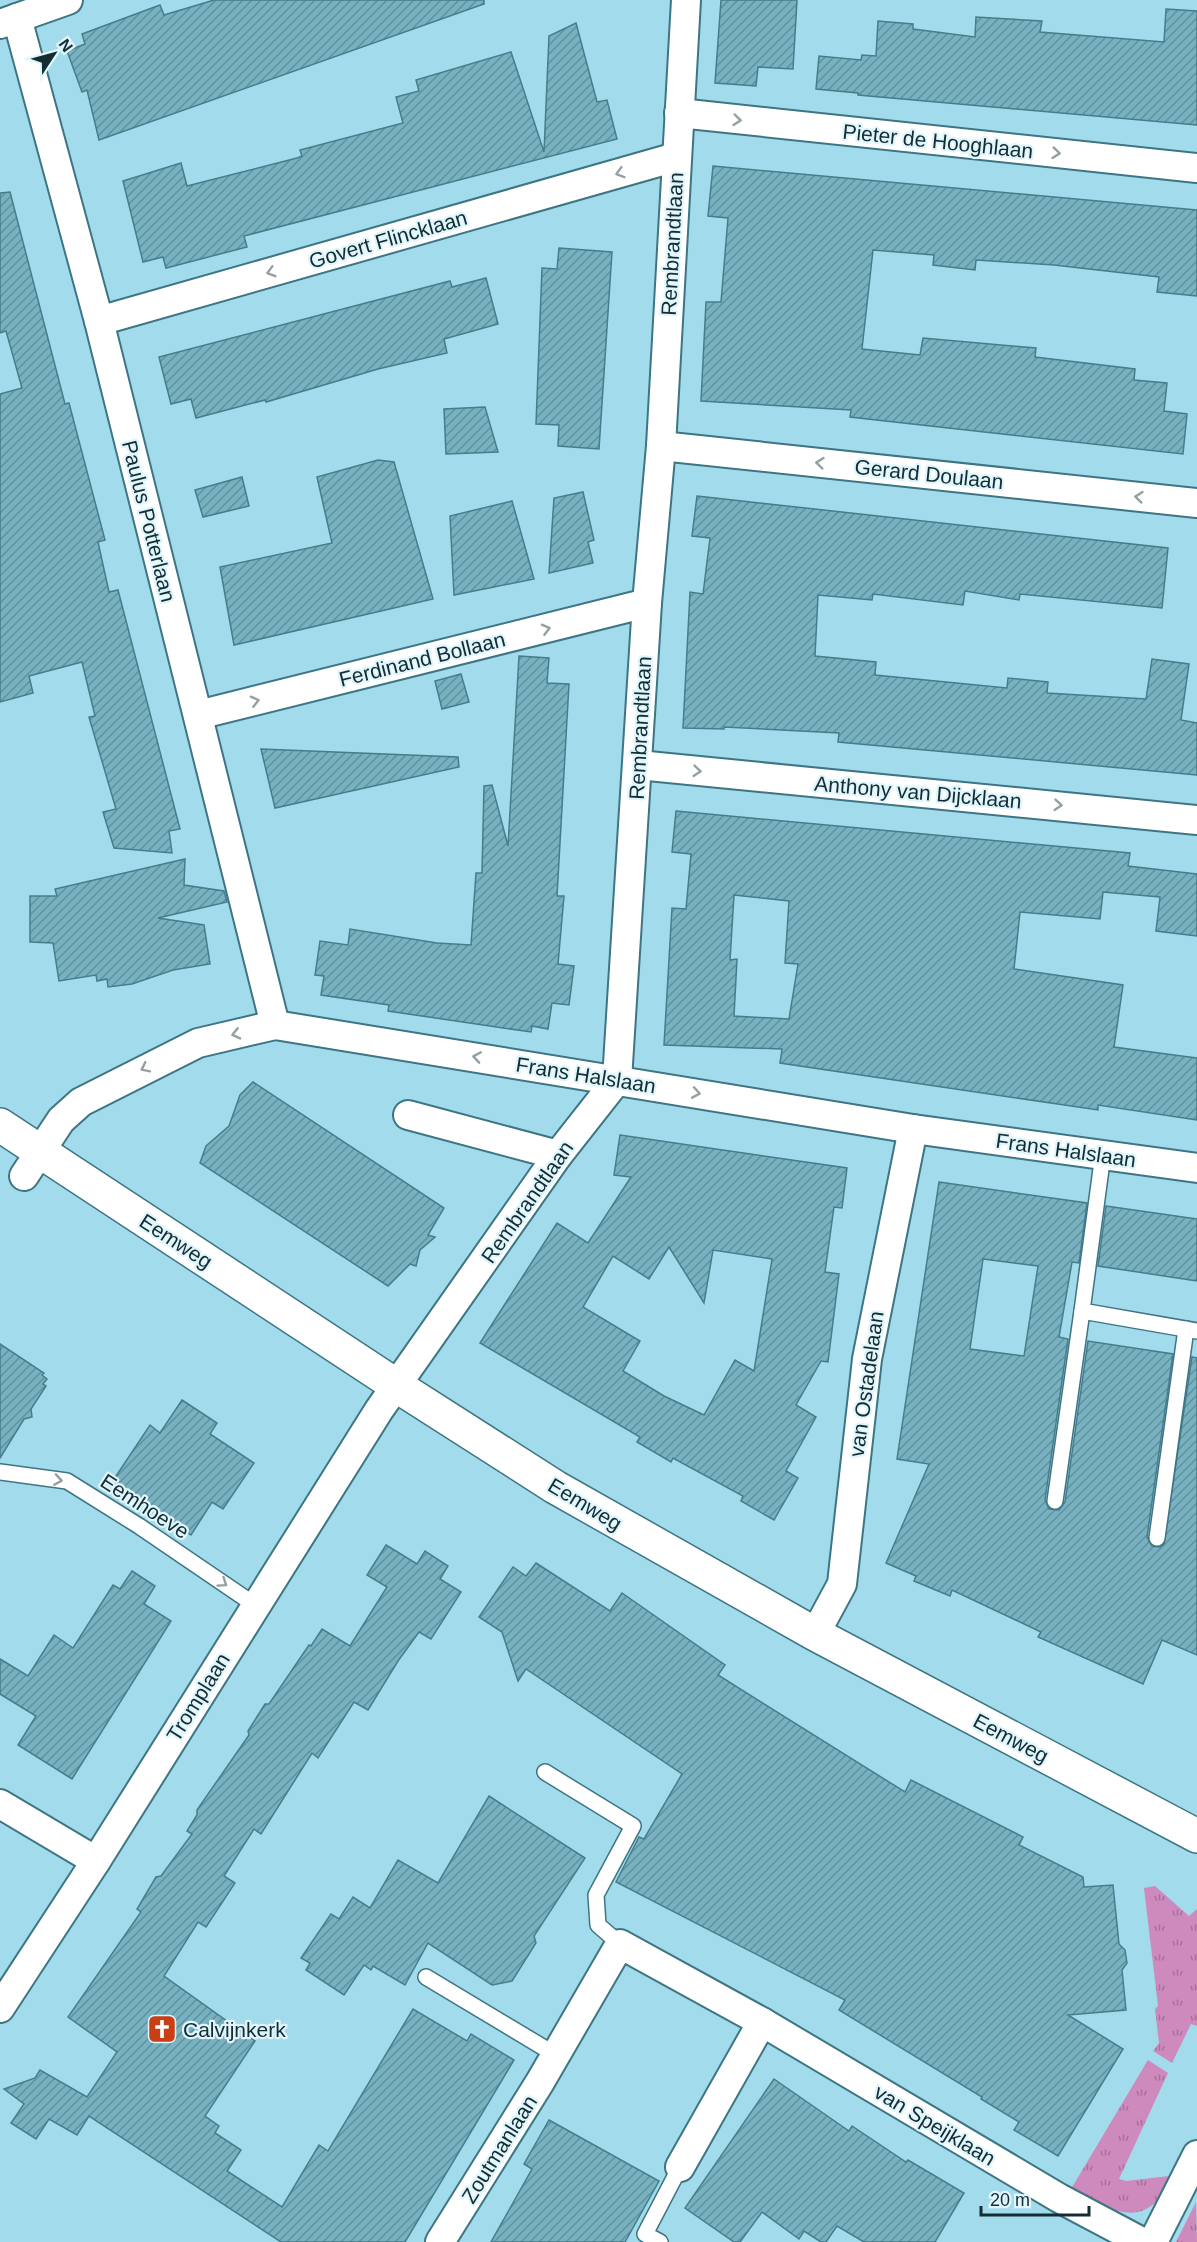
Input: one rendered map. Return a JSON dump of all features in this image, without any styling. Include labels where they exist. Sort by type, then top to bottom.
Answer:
[{"type":"main road","name":"Eemweg","points":[[0,1125],[32,1164],[397,1386],[555,1487],[815,1634],[1197,1836]]},
{"type":"street","points":[[9,14],[68,0]]},
{"type":"street","name":"Rembrandtlaan","points":[[397,1386],[558,1155],[617,1080],[647,603],[661,446],[686,0]]},
{"type":"street","name":"Paulus Potterlaan","points":[[9,14],[99,321],[275,1025]]},
{"type":"street","name":"Pieter de Hooghlaan","points":[[679,113],[1197,168]]},
{"type":"street","name":"Govert Flincklaan","points":[[99,321],[676,157]]},
{"type":"street","name":"Gerard Doulaan","points":[[661,446],[1197,503]]},
{"type":"street","name":"Ferdinand Bollaan","points":[[198,715],[647,603]]},
{"type":"street","name":"Anthony van Dijcklaan","points":[[638,765],[1197,820]]},
{"type":"street","name":"Frans Halslaan","points":[[32,1164],[61,1120],[81,1102],[103,1089],[198,1043],[275,1025],[913,1129],[1197,1167]]},
{"type":"street","points":[[408,1115],[558,1155]]},
{"type":"street","name":"van Ostadelaan","points":[[815,1634],[842,1584],[867,1359],[913,1129]]},
{"type":"street","name":"Tromplaan","points":[[0,2008],[96,1861],[255,1605],[397,1386]]},
{"type":"street","points":[[0,1804],[96,1861]]},
{"type":"street","points":[[556,2055],[620,1944]]},
{"type":"street","name":"van Speijklaan","points":[[620,1944],[762,2022],[1059,2198],[1143,2242]]},
{"type":"street","points":[[680,2167],[762,2022]]},
{"type":"street","name":"Zoutmanlaan","points":[[440,2242],[556,2055]]},
{"type":"street","points":[[1153,2242],[1197,2155]]},
{"type":"lane","points":[[1056,1501],[1103,1155]]},
{"type":"lane","points":[[1082,1311],[1192,1330],[1157,1538]]},
{"type":"lane","name":"Eemhoeve","points":[[0,1472],[68,1481],[255,1605]]},
{"type":"lane","points":[[544,1772],[633,1826],[596,1895],[598,1925],[620,1944]]},
{"type":"lane","points":[[426,1977],[556,2055]]},
{"type":"lane","points":[[660,2242],[645,2234],[680,2167]]},
{"type":"green space","points":[[1155,1886],[1189,1916],[1197,1909],[1197,2026],[1191,2024],[1172,2063],[1153,2051],[1159,2043],[1155,2009],[1158,2006],[1144,1888]]},
{"type":"green space","points":[[1148,2060],[1168,2073],[1119,2179],[1126,2181],[1169,2176],[1174,2182],[1161,2198],[1149,2207],[1138,2212],[1126,2213],[1114,2210],[1071,2189]]},
{"type":"green space","points":[[1196,2202],[1197,2242],[1176,2242]]},
{"type":"building","points":[[214,0],[484,0],[484,4],[99,140],[87,90],[82,92],[67,51],[85,44],[82,34],[160,5],[164,15]]},
{"type":"building","points":[[721,0],[797,0],[793,69],[758,67],[756,86],[715,83]]},
{"type":"building","points":[[1166,9],[1197,11],[1197,125],[858,95],[858,93],[816,89],[819,56],[861,60],[862,55],[876,56],[878,21],[913,24],[913,29],[975,37],[976,17],[1042,21],[1040,32],[1164,42]]},
{"type":"building","points":[[576,23],[597,102],[607,100],[617,139],[244,236],[247,247],[166,268],[163,257],[143,262],[123,181],[181,163],[187,186],[297,158],[302,156],[300,150],[403,123],[396,97],[419,91],[416,80],[511,52],[544,152],[549,36]]},
{"type":"building","points":[[713,166],[1197,210],[1197,296],[1157,292],[1159,277],[1054,265],[976,260],[975,270],[933,265],[934,255],[873,250],[862,349],[920,355],[923,338],[1036,348],[1035,357],[1135,369],[1134,380],[1167,383],[1164,411],[1187,414],[1183,454],[850,417],[851,410],[701,401],[706,302],[721,302],[728,218],[708,216]]},
{"type":"building","points":[[10,192],[65,404],[69,403],[105,540],[98,542],[109,592],[118,590],[180,829],[169,831],[172,853],[114,848],[103,812],[116,809],[89,717],[95,716],[82,662],[29,676],[33,693],[0,702],[0,394],[22,388],[6,331],[0,333],[0,193]]},
{"type":"building","points":[[559,248],[612,252],[599,449],[558,446],[559,425],[536,424],[542,268],[557,269]]},
{"type":"building","points":[[486,278],[498,324],[444,339],[447,353],[378,369],[266,402],[265,400],[196,418],[191,399],[171,404],[159,357],[450,281],[452,287]]},
{"type":"building","points":[[485,407],[498,452],[446,454],[444,409]]},
{"type":"building","points":[[378,460],[394,462],[433,599],[234,645],[220,567],[332,543],[317,477]]},
{"type":"building","points":[[242,477],[249,506],[203,517],[195,490]]},
{"type":"building","points":[[583,492],[594,540],[588,542],[593,563],[549,573],[554,498]]},
{"type":"building","points":[[697,496],[1168,548],[1162,608],[1020,594],[1019,600],[965,591],[963,605],[873,594],[872,600],[818,595],[815,656],[876,662],[875,675],[1007,688],[1008,678],[1048,682],[1047,693],[1146,699],[1152,659],[1189,664],[1181,720],[1197,723],[1197,775],[838,742],[839,733],[724,727],[724,729],[683,728],[690,592],[703,594],[710,538],[692,536]]},
{"type":"building","points":[[512,501],[534,579],[454,595],[450,516]]},
{"type":"building","points":[[519,656],[549,658],[547,683],[569,684],[557,896],[564,896],[558,964],[574,966],[569,1005],[552,1003],[548,1029],[532,1026],[531,1032],[388,1011],[389,1005],[321,995],[324,976],[315,975],[320,941],[348,945],[350,929],[437,943],[471,945],[476,873],[482,873],[484,786],[492,785],[508,846]]},
{"type":"building","points":[[461,674],[469,702],[442,709],[435,681]]},
{"type":"building","points":[[261,749],[458,757],[459,767],[275,808]]},
{"type":"building","points":[[676,811],[1130,853],[1128,866],[1197,874],[1197,936],[1156,931],[1160,897],[1103,892],[1100,919],[1020,912],[1014,969],[1123,985],[1114,1047],[1197,1058],[1197,1120],[1098,1105],[1098,1110],[780,1063],[782,1049],[664,1045],[672,908],[686,909],[691,854],[672,852]],"holes":[[[734,895],[789,901],[785,963],[798,964],[789,1019],[734,1016],[737,959],[730,960]]]},
{"type":"building","points":[[185,859],[184,885],[224,891],[227,902],[158,918],[204,925],[210,964],[173,970],[132,984],[108,987],[107,979],[97,981],[96,975],[59,981],[53,943],[30,942],[30,896],[57,896],[55,889]]},
{"type":"building","points":[[253,1082],[444,1208],[428,1235],[435,1237],[420,1250],[416,1266],[410,1264],[388,1286],[200,1163],[206,1146],[229,1126],[240,1095]]},
{"type":"building","points":[[620,1135],[847,1168],[842,1208],[834,1207],[825,1272],[839,1274],[828,1362],[821,1361],[796,1405],[816,1417],[786,1471],[798,1478],[774,1520],[741,1501],[743,1496],[673,1458],[671,1462],[637,1442],[640,1437],[480,1343],[557,1223],[588,1243],[631,1177],[614,1175]],"holes":[[[669,1247],[704,1303],[713,1250],[772,1259],[754,1371],[735,1360],[704,1415],[664,1396],[623,1371],[640,1341],[583,1307],[613,1256],[649,1279]]]},
{"type":"building","points":[[939,1182],[1087,1203],[1079,1263],[1072,1262],[1059,1337],[1068,1339],[1045,1500],[1049,1509],[1059,1510],[1065,1502],[1088,1341],[1173,1354],[1147,1537],[1152,1546],[1160,1547],[1164,1544],[1192,1357],[1197,1358],[1197,1655],[1162,1640],[1143,1684],[1038,1637],[1041,1632],[952,1590],[950,1596],[914,1581],[916,1576],[886,1563],[929,1464],[897,1459]],"holes":[[[983,1259],[1038,1266],[1024,1356],[970,1349]]]},
{"type":"building","points":[[1106,1206],[1197,1219],[1197,1281],[1098,1266]]},
{"type":"building","points":[[0,1344],[44,1373],[42,1375],[47,1379],[43,1384],[46,1386],[31,1409],[32,1417],[24,1419],[0,1458]]},
{"type":"building","points":[[182,1400],[217,1423],[210,1434],[254,1463],[223,1509],[212,1502],[191,1535],[112,1482],[150,1425],[160,1433]]},
{"type":"building","points":[[386,1545],[417,1564],[425,1551],[448,1566],[440,1579],[461,1592],[431,1639],[419,1632],[368,1710],[354,1702],[318,1758],[312,1753],[261,1834],[254,1829],[224,1876],[235,1883],[206,1927],[198,1922],[164,1976],[255,2041],[205,2116],[219,2126],[215,2133],[241,2150],[227,2171],[282,2207],[319,2145],[328,2151],[413,2009],[467,2041],[471,2034],[514,2060],[405,2242],[281,2242],[89,2116],[77,2135],[49,2119],[36,2139],[11,2123],[24,2104],[4,2089],[35,2078],[40,2070],[87,2097],[117,2052],[68,2017],[141,1912],[137,1909],[156,1877],[161,1876],[192,1834],[187,1831],[197,1815],[197,1810],[249,1735],[248,1731],[265,1704],[269,1704],[309,1645],[311,1646],[322,1629],[350,1646],[387,1587],[367,1575]]},
{"type":"building","points":[[536,1563],[610,1611],[622,1593],[725,1665],[718,1675],[905,1792],[911,1780],[1023,1837],[1019,1845],[1083,1877],[1084,1887],[1113,1885],[1119,1944],[1125,1950],[1127,1963],[1122,1970],[1126,2010],[1068,2015],[1123,2049],[1058,2156],[1014,2130],[1019,2122],[981,2099],[982,2097],[839,2010],[845,2000],[616,1882],[639,1837],[644,1839],[682,1774],[526,1669],[518,1681],[502,1632],[479,1617],[513,1567],[526,1576]]},
{"type":"building","points":[[132,1571],[155,1586],[144,1604],[171,1621],[72,1779],[18,1745],[36,1716],[0,1694],[0,1659],[28,1676],[54,1635],[73,1648],[113,1585],[120,1589]]},
{"type":"building","points":[[489,1796],[585,1858],[534,1936],[536,1943],[512,1981],[492,1985],[428,1943],[405,1985],[373,1966],[371,1970],[364,1965],[344,1995],[306,1970],[310,1963],[301,1958],[331,1914],[339,1919],[353,1897],[370,1908],[398,1860],[438,1883]]},
{"type":"building","points":[[774,2079],[849,2131],[852,2126],[906,2162],[908,2160],[964,2193],[935,2242],[864,2242],[837,2226],[826,2242],[821,2242],[804,2231],[799,2239],[762,2212],[740,2242],[734,2242],[685,2208]]},
{"type":"building","points":[[549,2120],[659,2181],[625,2242],[491,2242],[532,2169],[524,2164]]},
{"type":"place","name":"Calvijnkerk","points":[[162,2029]]}]
